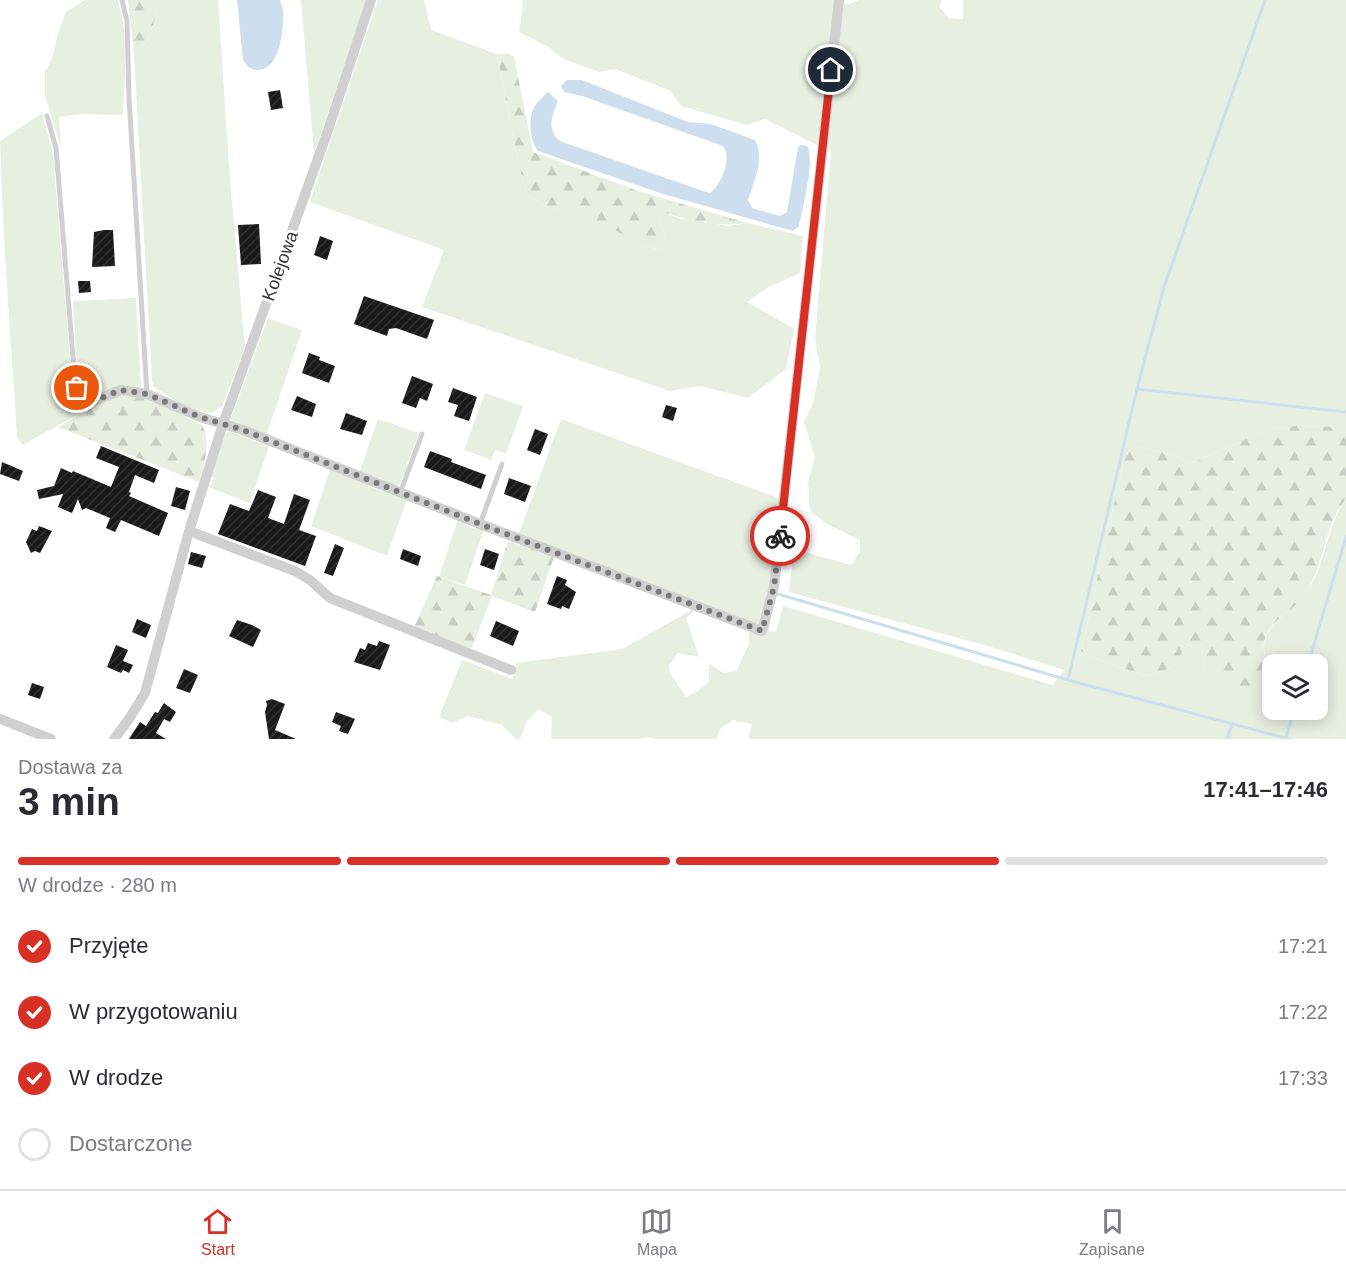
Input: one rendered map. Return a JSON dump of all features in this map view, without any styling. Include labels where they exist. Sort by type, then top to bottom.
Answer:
[{"type":"street","name":"Kolejowa","points":[[114,739],[145,693],[189,531],[223,424],[326,136],[371,0]]},
{"type":"street","points":[[94,401],[121,390],[147,394],[200,417],[762,631],[774,587],[839,0]]},
{"type":"street","points":[[189,531],[295,571],[310,580],[330,598],[511,670]]},
{"type":"street","points":[[0,719],[51,739]]},
{"type":"lane","points":[[122,0],[127,21],[129,98],[147,394]]},
{"type":"lane","points":[[47,116],[56,148],[75,382],[80,393],[94,401]]},
{"type":"lane","points":[[400,493],[422,434]]},
{"type":"lane","points":[[480,524],[502,464]]},
{"type":"green space","points":[[85,0],[117,0],[125,41],[123,115],[82,114],[59,117],[61,148],[45,96],[45,72],[52,59],[66,12]]},
{"type":"green space","points":[[128,0],[159,0],[149,38],[134,53]]},
{"type":"green space","points":[[159,0],[218,0],[230,181],[245,347],[222,406],[213,412],[204,412],[184,406],[154,387],[152,381],[134,53],[149,38]]},
{"type":"green space","points":[[301,0],[366,0],[314,154]]},
{"type":"green space","points":[[378,0],[424,0],[431,30],[497,54],[517,157],[527,195],[550,209],[574,207],[644,246],[661,250],[666,236],[658,221],[664,212],[678,218],[729,226],[747,223],[803,236],[800,273],[767,288],[747,302],[794,329],[786,369],[748,398],[700,386],[670,391],[422,307],[444,250],[310,202]]},
{"type":"green space","points":[[522,0],[841,0],[848,5],[858,0],[941,0],[940,8],[949,18],[963,19],[963,0],[1346,0],[1346,427],[1297,426],[1267,430],[1192,463],[1170,454],[1134,446],[1124,459],[1081,651],[1101,661],[1146,676],[1171,668],[1188,644],[1202,650],[1205,671],[1262,664],[1262,720],[1328,720],[1328,654],[1265,654],[1264,651],[1265,641],[1273,625],[1296,604],[1311,586],[1339,510],[1346,499],[1346,739],[748,739],[752,724],[733,720],[721,728],[716,739],[649,737],[551,739],[552,717],[539,709],[527,721],[520,739],[516,739],[502,725],[468,716],[453,723],[439,717],[462,660],[513,679],[516,663],[622,649],[697,607],[518,536],[561,419],[784,500],[769,631],[776,632],[783,606],[1053,685],[1064,670],[988,646],[789,592],[794,549],[851,565],[860,552],[860,540],[827,524],[810,511],[808,482],[815,457],[804,422],[813,403],[820,368],[815,338],[831,152],[765,119],[747,125],[681,106],[671,91],[615,69],[599,72],[563,59],[549,47],[519,32]],"holes":[[[698,607],[749,624],[749,644],[737,670],[724,673],[709,664],[709,681],[697,692],[686,697],[670,673],[669,665],[678,653],[699,657],[686,618]]]},
{"type":"green space","points":[[507,53],[514,57],[533,152],[638,191],[747,223],[705,223],[664,212],[658,221],[666,236],[662,250],[644,246],[574,208],[550,209],[527,195],[517,157],[497,54]]},
{"type":"green space","points":[[42,113],[53,155],[73,382],[82,399],[96,405],[22,445],[17,437],[0,141]]},
{"type":"green space","points":[[136,298],[141,388],[124,385],[97,396],[84,393],[78,383],[73,301]]},
{"type":"green space","points":[[268,318],[302,330],[266,436],[230,421]]},
{"type":"green space","points":[[485,393],[523,406],[506,454],[495,450],[491,460],[464,450]]},
{"type":"green space","points":[[122,395],[153,400],[202,425],[207,446],[199,482],[58,427],[96,405]]},
{"type":"green space","points":[[378,419],[419,433],[399,485],[395,486],[377,477],[373,478],[359,473]]},
{"type":"green space","points":[[1296,426],[1346,427],[1346,496],[1333,521],[1316,573],[1306,593],[1268,631],[1264,640],[1265,654],[1262,654],[1262,680],[1256,697],[1242,697],[1228,690],[1205,671],[1202,650],[1188,644],[1171,668],[1146,676],[1101,661],[1081,651],[1124,459],[1134,446],[1170,454],[1192,463],[1267,430]]},
{"type":"green space","points":[[229,431],[269,446],[250,503],[208,487],[214,478],[211,476],[225,434]]},
{"type":"green space","points":[[330,469],[369,487],[407,499],[387,556],[311,526]]},
{"type":"green space","points":[[458,519],[466,526],[484,529],[465,585],[439,577]]},
{"type":"green space","points":[[508,541],[554,557],[535,612],[492,596],[471,650],[414,627],[437,576],[491,595]]},
{"type":"water","points":[[237,0],[280,0],[283,26],[280,42],[275,58],[265,68],[253,69],[243,60]]},
{"type":"water","points":[[567,80],[582,80],[688,122],[711,124],[755,140],[759,162],[748,200],[752,208],[780,216],[787,212],[798,147],[807,146],[810,161],[809,172],[799,226],[793,231],[660,193],[538,151],[532,136],[531,117],[534,107],[548,92],[558,101],[552,117],[552,127],[560,141],[710,193],[722,178],[726,164],[726,151],[723,146],[582,96],[564,92],[561,86]]},
{"type":"building","points":[[280,90],[283,108],[271,110],[268,92]]},
{"type":"building","points":[[259,224],[261,264],[241,265],[238,225]]},
{"type":"building","points":[[113,230],[115,266],[92,267],[94,232]]},
{"type":"building","points":[[320,236],[333,241],[327,260],[314,255]]},
{"type":"building","points":[[78,281],[90,281],[91,292],[79,293]]},
{"type":"building","points":[[364,296],[434,320],[427,339],[396,328],[389,329],[387,336],[354,324]]},
{"type":"building","points":[[309,353],[335,366],[329,383],[302,373]]},
{"type":"building","points":[[412,376],[433,384],[427,401],[420,398],[416,408],[402,403]]},
{"type":"building","points":[[453,388],[477,397],[469,421],[454,416],[458,405],[448,402]]},
{"type":"building","points":[[297,396],[316,404],[312,417],[291,410]]},
{"type":"building","points":[[666,405],[677,408],[673,421],[662,417]]},
{"type":"building","points":[[346,413],[367,421],[362,435],[340,429]]},
{"type":"building","points":[[535,429],[548,434],[540,455],[527,450]]},
{"type":"building","points":[[101,446],[159,470],[154,483],[135,475],[129,496],[168,513],[159,536],[121,520],[115,532],[106,528],[110,518],[86,508],[82,510],[78,499],[72,513],[58,507],[63,494],[39,499],[37,490],[54,486],[61,468],[111,487],[119,467],[96,458]]},
{"type":"building","points":[[430,451],[452,459],[451,462],[486,475],[481,489],[424,467]]},
{"type":"building","points":[[2,462],[23,471],[19,481],[0,474]]},
{"type":"building","points":[[509,478],[531,486],[525,502],[504,494]]},
{"type":"building","points":[[176,487],[190,491],[185,510],[171,506]]},
{"type":"building","points":[[258,490],[276,497],[268,518],[284,524],[294,494],[310,500],[299,530],[316,536],[305,566],[218,534],[230,504],[249,511]]},
{"type":"building","points":[[39,526],[52,531],[40,553],[35,551],[31,553],[26,542],[32,529],[37,531]]},
{"type":"building","points":[[335,544],[344,548],[333,576],[324,573]]},
{"type":"building","points":[[403,549],[421,556],[418,566],[400,559]]},
{"type":"building","points":[[485,549],[499,554],[494,570],[480,565]]},
{"type":"building","points":[[191,552],[206,556],[202,568],[188,564]]},
{"type":"building","points":[[557,576],[567,580],[565,585],[576,592],[569,609],[547,604]]},
{"type":"building","points":[[137,619],[151,625],[146,638],[132,632]]},
{"type":"building","points":[[237,620],[261,630],[253,647],[229,636]]},
{"type":"building","points":[[496,621],[519,631],[513,646],[490,636]]},
{"type":"building","points":[[379,641],[390,645],[380,670],[354,662],[360,648],[365,650],[368,643],[377,646]]},
{"type":"building","points":[[116,645],[128,650],[123,661],[133,665],[129,673],[123,670],[121,673],[107,667]]},
{"type":"building","points":[[184,669],[198,675],[190,693],[176,688]]},
{"type":"building","points":[[32,683],[44,687],[40,699],[28,695]]},
{"type":"building","points":[[272,699],[285,704],[275,730],[296,739],[269,739],[265,712],[266,701]]},
{"type":"building","points":[[164,703],[176,712],[170,722],[164,719],[156,733],[166,739],[129,739],[140,722],[146,726]]},
{"type":"building","points":[[336,712],[355,719],[348,734],[339,731],[341,726],[332,722]]},
{"type":"waterway","points":[[1068,680],[1137,389],[1164,287],[1265,0]]},
{"type":"waterway","points":[[1137,389],[1346,412]]},
{"type":"waterway","points":[[1311,654],[1346,537]]},
{"type":"waterway","points":[[778,594],[1068,680],[1289,739]]},
{"type":"waterway","points":[[1286,738],[1291,720]]},
{"type":"waterway","points":[[1227,739],[1232,724]]},
{"type":"way so far","points":[[77,388],[84,397],[94,401],[121,390],[147,394],[200,417],[243,430],[480,524],[762,631],[774,587],[780,536]]},
{"type":"route","points":[[780,536],[831,70]]}]
